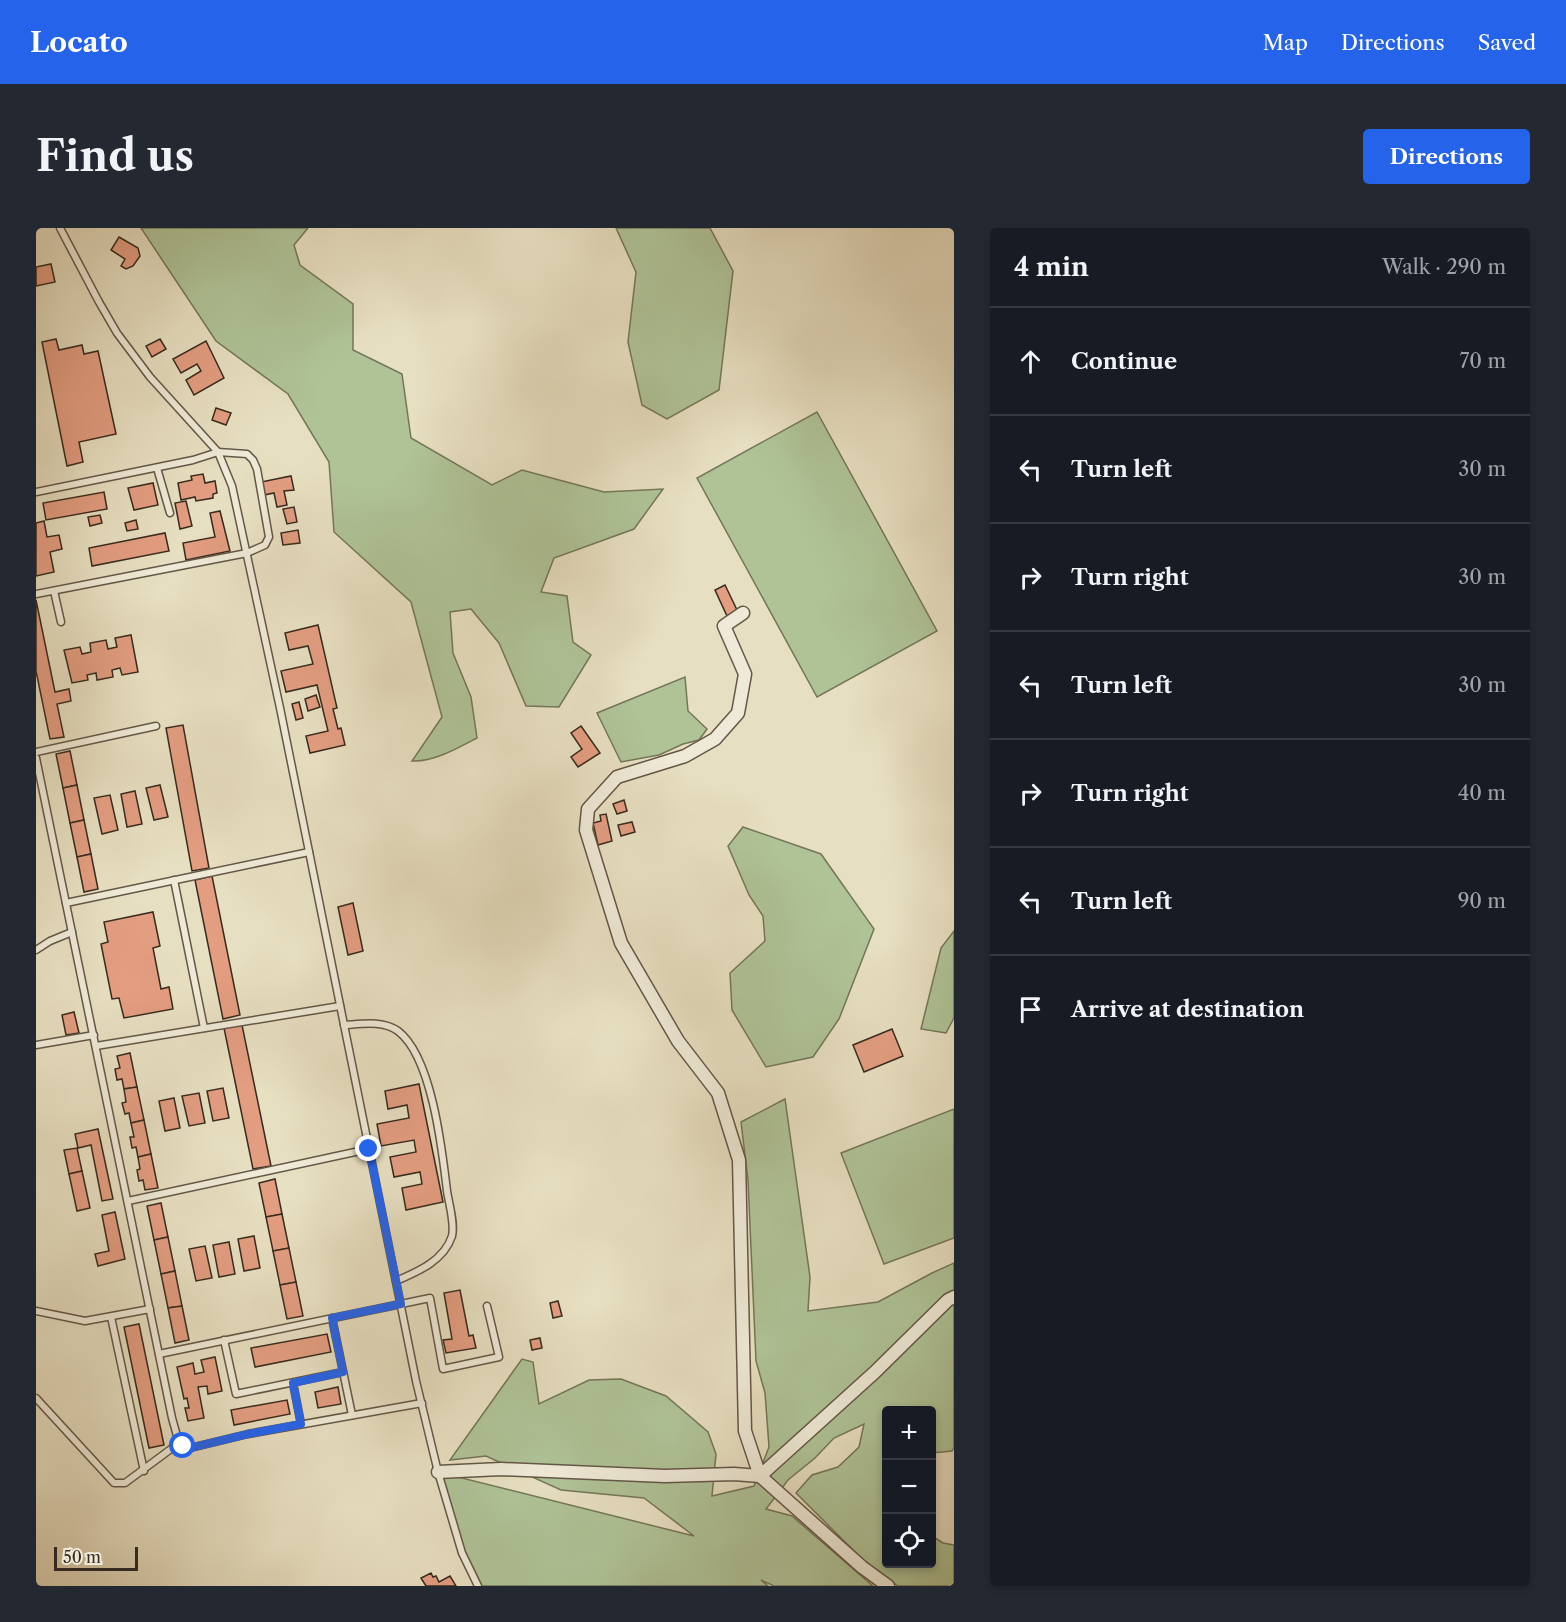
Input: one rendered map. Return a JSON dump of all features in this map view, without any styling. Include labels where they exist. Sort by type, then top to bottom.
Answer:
[{"type":"street","points":[[743,613],[724,626],[745,674],[738,713],[715,739],[685,756],[617,777],[588,809],[586,830],[621,943],[678,1041],[718,1093],[739,1160],[745,1431],[760,1476],[862,1567],[888,1586]]},
{"type":"street","points":[[438,1472],[501,1469],[665,1476],[734,1474],[760,1476],[875,1372],[954,1296]]},
{"type":"lane","points":[[60,228],[99,302],[133,355],[218,452],[232,486],[422,1403],[438,1472],[462,1553],[478,1586]]},
{"type":"lane","points":[[36,492],[157,468],[218,452],[246,454],[253,459],[257,469],[269,537],[264,545],[247,553],[36,594]]},
{"type":"lane","points":[[157,468],[170,513]]},
{"type":"lane","points":[[54,591],[61,622]]},
{"type":"lane","points":[[36,752],[156,726]]},
{"type":"lane","points":[[36,758],[179,1443]]},
{"type":"lane","points":[[66,903],[309,852]]},
{"type":"lane","points":[[174,880],[204,1028]]},
{"type":"lane","points":[[36,950],[72,932]]},
{"type":"lane","points":[[96,1046],[340,1006]]},
{"type":"lane","points":[[344,1025],[383,1025],[396,1030],[408,1040],[416,1053],[434,1106],[441,1142],[452,1235],[443,1253],[434,1261],[418,1272],[396,1281]]},
{"type":"lane","points":[[36,1045],[94,1035]]},
{"type":"lane","points":[[128,1201],[369,1149]]},
{"type":"lane","points":[[159,1354],[430,1298],[444,1369],[499,1357],[487,1306]]},
{"type":"lane","points":[[36,1311],[85,1321],[150,1309]]},
{"type":"lane","points":[[111,1317],[144,1471]]},
{"type":"lane","points":[[332,1318],[352,1415]]},
{"type":"lane","points":[[224,1340],[236,1394],[343,1372]]},
{"type":"lane","points":[[293,1383],[301,1424]]},
{"type":"lane","points":[[36,1398],[114,1483],[125,1484],[179,1443]]},
{"type":"lane","points":[[179,1443],[190,1448],[248,1434],[422,1403]]},
{"type":"green space","points":[[141,228],[308,228],[294,245],[300,265],[353,304],[353,350],[402,374],[411,438],[492,485],[522,470],[604,492],[663,489],[634,529],[554,558],[541,592],[567,596],[573,642],[591,655],[559,707],[526,706],[499,643],[471,609],[450,612],[453,653],[471,697],[477,738],[437,757],[412,761],[442,717],[411,602],[334,532],[329,462],[288,394],[216,341]]},
{"type":"green space","points":[[616,228],[710,228],[733,271],[719,390],[667,419],[642,405],[628,342],[636,272]]},
{"type":"green space","points":[[817,412],[937,631],[817,697],[697,478]]},
{"type":"green space","points":[[685,677],[688,711],[707,729],[699,740],[683,744],[659,755],[621,762],[597,713]]},
{"type":"green space","points":[[743,827],[821,854],[874,929],[839,1019],[813,1057],[766,1067],[732,1010],[730,973],[765,941],[763,916],[749,895],[728,846]]},
{"type":"green space","points":[[954,931],[954,1018],[946,1033],[921,1029],[941,948]]},
{"type":"green space","points":[[785,1099],[810,1277],[808,1311],[878,1302],[954,1263],[954,1448],[952,1451],[936,1453],[936,1406],[882,1406],[882,1568],[936,1568],[936,1539],[943,1543],[954,1545],[954,1586],[898,1586],[863,1560],[796,1493],[812,1475],[838,1467],[859,1447],[864,1424],[834,1438],[815,1458],[788,1480],[766,1509],[792,1516],[873,1586],[774,1586],[761,1580],[768,1586],[478,1586],[462,1553],[438,1472],[694,1536],[644,1498],[561,1490],[486,1456],[450,1460],[522,1359],[533,1362],[539,1404],[589,1380],[621,1379],[666,1396],[708,1432],[716,1454],[712,1496],[754,1486],[769,1447],[765,1393],[756,1361],[748,1180],[741,1122]]},
{"type":"green space","points":[[954,1109],[954,1238],[884,1264],[841,1153]]},
{"type":"building","points":[[119,237],[138,248],[140,256],[133,266],[126,269],[121,266],[125,259],[111,250]]},
{"type":"building","points":[[51,264],[55,282],[36,286],[36,267]]},
{"type":"building","points":[[56,339],[59,350],[82,345],[84,354],[98,351],[116,434],[79,442],[83,462],[67,466],[42,342]]},
{"type":"building","points":[[160,339],[166,349],[152,357],[146,346]]},
{"type":"building","points":[[206,341],[224,378],[194,395],[186,380],[201,371],[197,364],[181,373],[173,359]]},
{"type":"building","points":[[216,408],[231,413],[226,425],[212,420]]},
{"type":"building","points":[[203,474],[205,483],[215,481],[217,493],[213,494],[213,498],[196,501],[195,497],[181,500],[178,483],[192,480],[191,476]]},
{"type":"building","points":[[291,476],[294,490],[284,491],[287,505],[277,507],[274,493],[264,495],[261,482]]},
{"type":"building","points":[[153,483],[158,505],[134,510],[128,488]]},
{"type":"building","points":[[104,492],[107,509],[46,520],[43,503]]},
{"type":"building","points":[[186,501],[192,526],[180,529],[175,503]]},
{"type":"building","points":[[294,507],[297,522],[287,524],[283,509]]},
{"type":"building","points":[[220,511],[230,551],[186,560],[183,543],[215,537],[210,513]]},
{"type":"building","points":[[100,515],[102,523],[90,526],[88,517]]},
{"type":"building","points":[[136,520],[138,529],[127,531],[125,523]]},
{"type":"building","points":[[44,521],[47,537],[59,535],[62,549],[50,552],[54,572],[36,576],[36,523]]},
{"type":"building","points":[[298,530],[300,543],[283,545],[281,533]]},
{"type":"building","points":[[165,533],[169,551],[92,566],[89,548]]},
{"type":"building","points":[[725,585],[738,612],[727,616],[715,590]]},
{"type":"building","points":[[36,600],[55,692],[69,689],[71,701],[57,704],[64,737],[50,739],[36,671]]},
{"type":"building","points":[[318,625],[337,708],[333,709],[345,745],[310,753],[306,736],[328,731],[317,685],[286,692],[281,671],[313,664],[308,646],[289,650],[285,633]]},
{"type":"building","points":[[131,635],[138,672],[122,675],[120,668],[112,670],[113,677],[97,680],[96,673],[87,675],[88,680],[72,683],[64,650],[80,647],[82,654],[91,652],[90,643],[106,640],[108,649],[117,647],[115,638]]},
{"type":"building","points":[[316,695],[320,707],[308,711],[305,699]]},
{"type":"building","points":[[299,702],[303,718],[296,720],[292,704]]},
{"type":"building","points":[[183,725],[209,868],[192,871],[166,728]]},
{"type":"building","points":[[581,726],[600,753],[578,767],[571,757],[582,749],[571,733]]},
{"type":"building","points":[[70,751],[77,785],[63,788],[56,754]]},
{"type":"building","points":[[77,785],[84,820],[70,823],[63,788]]},
{"type":"building","points":[[160,785],[168,817],[154,820],[146,788]]},
{"type":"building","points":[[135,791],[142,824],[127,827],[121,794]]},
{"type":"building","points":[[110,795],[118,830],[102,834],[94,798]]},
{"type":"building","points":[[624,800],[627,811],[617,814],[613,804]]},
{"type":"building","points":[[606,814],[612,841],[598,845],[593,823],[601,821],[600,815]]},
{"type":"building","points":[[84,820],[91,854],[77,857],[70,823]]},
{"type":"building","points":[[632,822],[635,832],[621,836],[618,825]]},
{"type":"building","points":[[91,854],[98,889],[84,892],[77,857]]},
{"type":"building","points":[[212,876],[240,1015],[223,1019],[195,880]]},
{"type":"building","points":[[353,903],[363,951],[348,955],[338,907]]},
{"type":"building","points":[[153,912],[160,946],[153,948],[161,989],[169,987],[173,1009],[124,1018],[119,998],[112,999],[101,944],[108,942],[104,922]]},
{"type":"building","points":[[74,1012],[79,1033],[66,1035],[62,1015]]},
{"type":"building","points":[[242,1025],[271,1166],[253,1169],[224,1028]]},
{"type":"building","points":[[892,1029],[903,1056],[864,1072],[853,1045]]},
{"type":"building","points":[[130,1053],[137,1087],[124,1089],[122,1079],[117,1080],[115,1069],[120,1068],[117,1056]]},
{"type":"building","points":[[419,1084],[443,1202],[406,1210],[402,1188],[422,1184],[420,1172],[394,1177],[390,1157],[416,1152],[414,1140],[381,1146],[377,1124],[409,1118],[407,1105],[388,1109],[385,1091]]},
{"type":"building","points":[[137,1087],[144,1120],[131,1123],[129,1113],[125,1114],[122,1103],[126,1102],[124,1089]]},
{"type":"building","points":[[223,1088],[229,1118],[213,1121],[207,1091]]},
{"type":"building","points":[[199,1093],[205,1123],[189,1126],[182,1096]]},
{"type":"building","points":[[174,1098],[180,1128],[165,1131],[159,1101]]},
{"type":"building","points":[[144,1120],[151,1154],[138,1157],[136,1147],[132,1148],[130,1137],[134,1137],[131,1123]]},
{"type":"building","points":[[98,1129],[113,1199],[102,1201],[91,1145],[78,1148],[75,1134]]},
{"type":"building","points":[[77,1148],[82,1171],[69,1174],[64,1150]]},
{"type":"building","points":[[151,1154],[158,1188],[145,1190],[143,1180],[139,1181],[138,1157]]},
{"type":"building","points":[[82,1171],[90,1208],[77,1211],[69,1174]]},
{"type":"building","points":[[275,1179],[282,1214],[266,1217],[259,1183]]},
{"type":"building","points":[[161,1203],[168,1237],[154,1240],[147,1206]]},
{"type":"building","points":[[115,1212],[125,1259],[98,1266],[95,1254],[109,1251],[102,1215]]},
{"type":"building","points":[[282,1214],[289,1248],[273,1251],[266,1217]]},
{"type":"building","points":[[254,1236],[260,1268],[244,1271],[238,1239]]},
{"type":"building","points":[[168,1237],[175,1271],[161,1274],[154,1240]]},
{"type":"building","points":[[229,1242],[235,1274],[219,1277],[213,1245]]},
{"type":"building","points":[[205,1246],[212,1278],[196,1281],[189,1249]]},
{"type":"building","points":[[289,1248],[296,1282],[280,1285],[273,1251]]},
{"type":"building","points":[[175,1271],[182,1306],[168,1308],[161,1274]]},
{"type":"building","points":[[296,1282],[303,1316],[287,1319],[280,1285]]},
{"type":"building","points":[[460,1290],[469,1336],[473,1335],[476,1348],[446,1353],[443,1340],[452,1339],[444,1293]]},
{"type":"building","points":[[558,1301],[562,1316],[553,1318],[550,1303]]},
{"type":"building","points":[[182,1306],[189,1340],[175,1343],[168,1308]]},
{"type":"building","points":[[139,1324],[164,1445],[149,1448],[124,1327]]},
{"type":"building","points":[[327,1334],[331,1352],[255,1367],[251,1348]]},
{"type":"building","points":[[540,1338],[542,1348],[532,1350],[530,1340]]},
{"type":"building","points":[[215,1357],[222,1391],[208,1394],[207,1386],[198,1387],[204,1418],[188,1421],[185,1408],[189,1408],[187,1398],[184,1399],[177,1367],[193,1363],[195,1374],[204,1372],[201,1360]]},
{"type":"building","points":[[338,1387],[341,1404],[318,1408],[315,1392]]},
{"type":"building","points":[[287,1400],[290,1414],[234,1425],[231,1410]]},
{"type":"building","points":[[431,1573],[439,1582],[450,1576],[456,1586],[426,1586],[421,1578]]},
{"type":"route","points":[[183,1446],[190,1448],[301,1424],[293,1383],[343,1372],[332,1318],[401,1304],[369,1149]]}]
